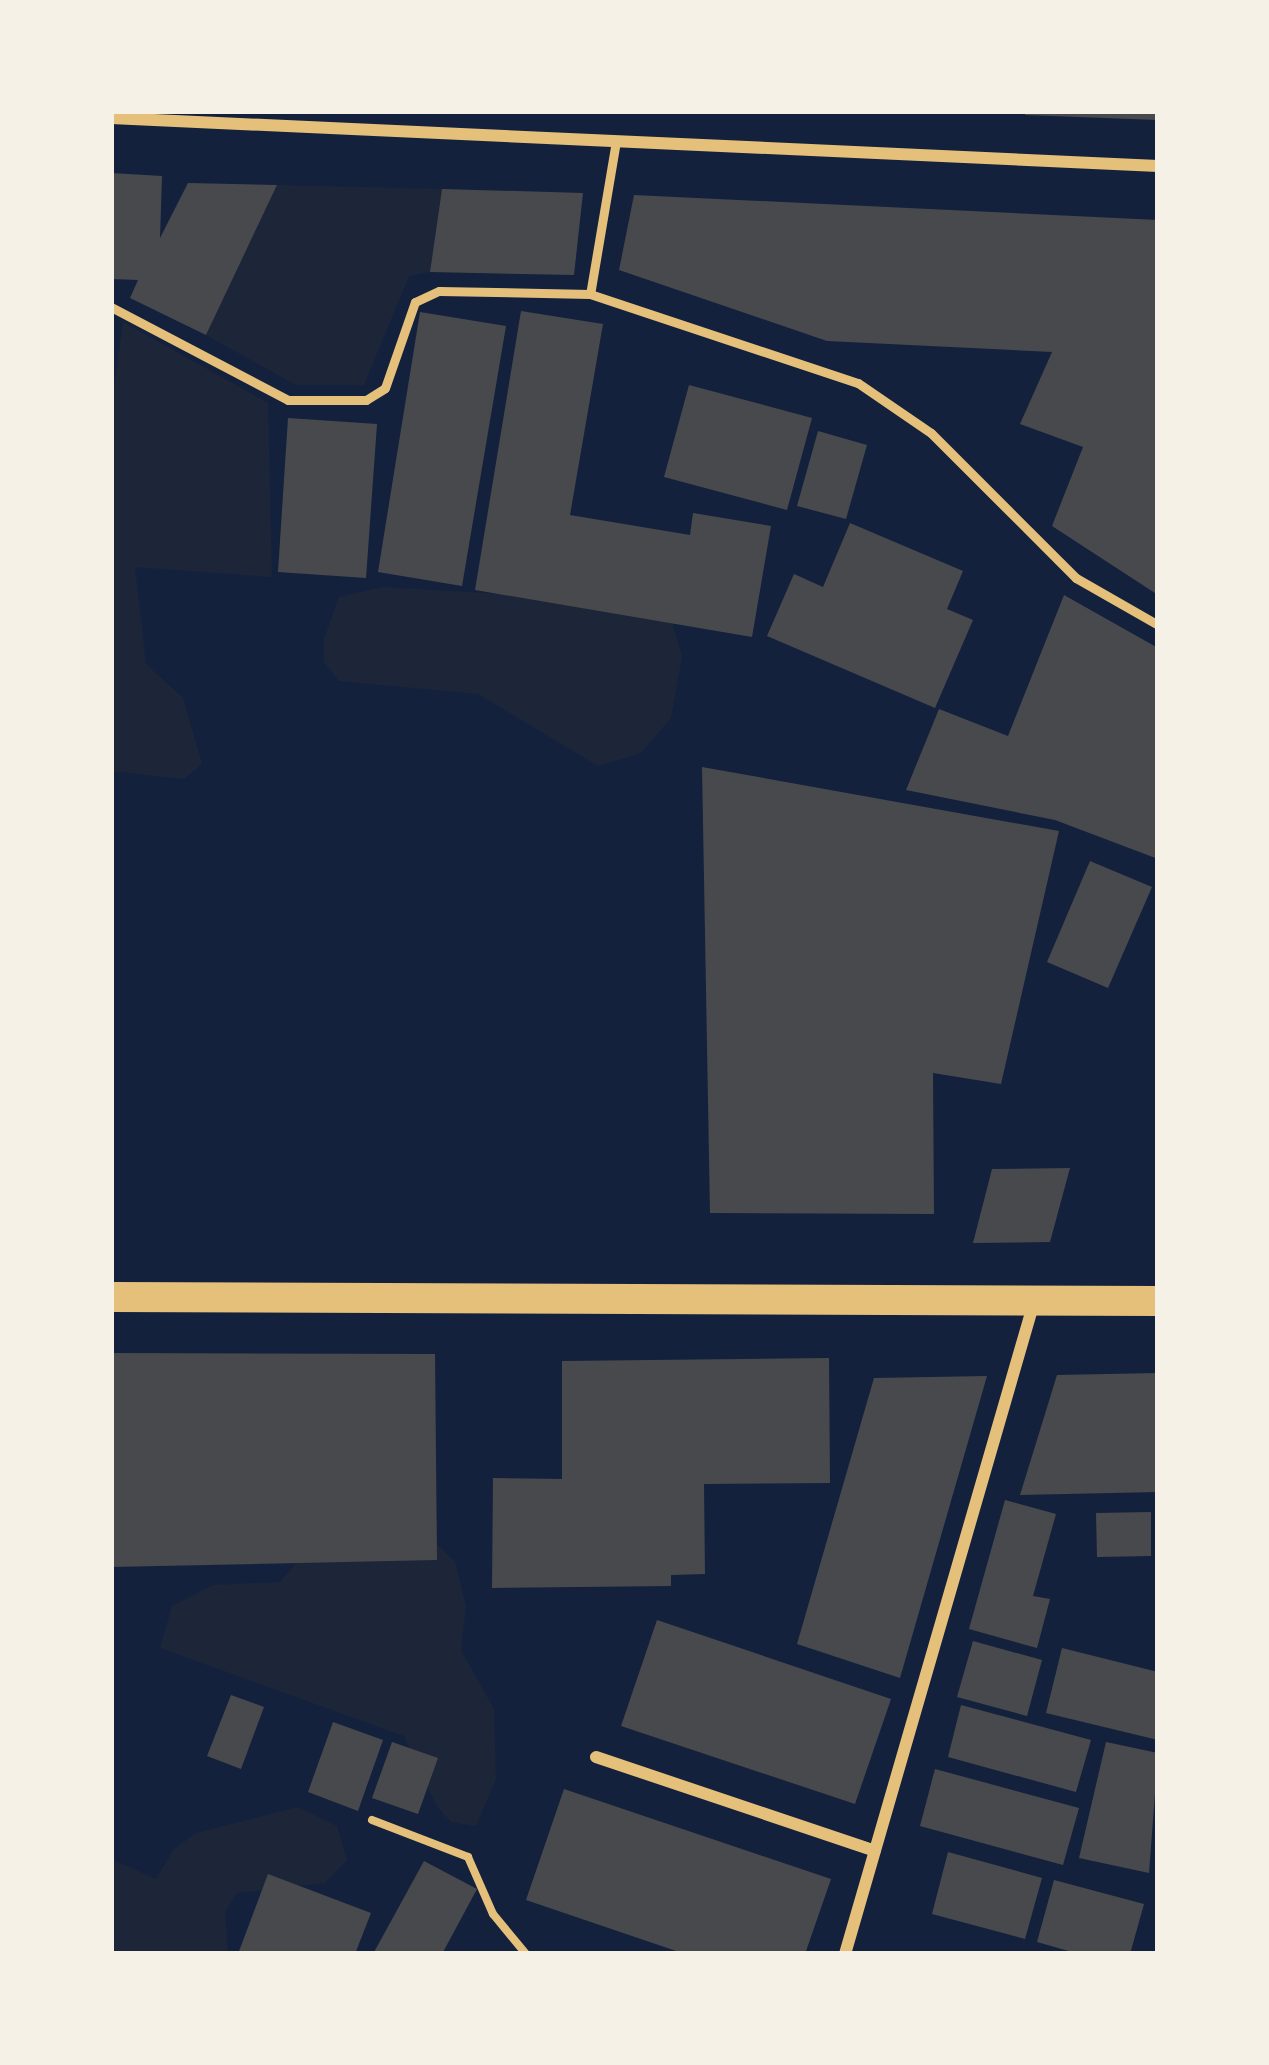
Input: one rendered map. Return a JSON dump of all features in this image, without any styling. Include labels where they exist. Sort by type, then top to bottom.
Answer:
[{"type":"main road","points":[[111,1297],[1158,1301]]},
{"type":"street","points":[[111,118],[1158,166]]},
{"type":"street","points":[[845,1954],[1034,1300]]},
{"type":"street","points":[[596,1757],[875,1851]]},
{"type":"lane","points":[[590,293],[616,141]]},
{"type":"lane","points":[[111,307],[288,400],[366,400],[385,388],[415,302],[440,291],[590,293],[859,383],[931,434],[1076,578],[1158,625]]},
{"type":"path","points":[[372,1820],[467,1857],[493,1914],[526,1954]]},
{"type":"shaded area","points":[[277,185],[442,189],[430,272],[409,276],[364,385],[296,385],[206,335]]},
{"type":"shaded area","points":[[123,322],[268,403],[272,577],[135,567],[146,664],[183,698],[202,764],[184,779],[111,771],[111,408]]},
{"type":"shaded area","points":[[383,587],[652,603],[670,617],[682,656],[671,718],[641,753],[598,766],[478,694],[339,681],[324,662],[324,639],[339,597]]},
{"type":"shaded area","points":[[407,1515],[455,1562],[466,1606],[461,1650],[494,1709],[496,1779],[476,1826],[451,1822],[436,1805],[404,1736],[160,1648],[172,1606],[213,1585],[280,1582],[310,1547]]},
{"type":"shaded area","points":[[298,1807],[337,1826],[347,1860],[325,1883],[237,1893],[225,1912],[228,1954],[111,1954],[111,1859],[156,1879],[174,1849],[196,1833]]},
{"type":"building","points":[[1025,111],[1158,111],[1158,120],[1025,115]]},
{"type":"building","points":[[111,173],[162,176],[160,238],[188,183],[277,185],[206,335],[130,298],[138,280],[111,279]]},
{"type":"building","points":[[442,189],[583,193],[574,275],[430,272]]},
{"type":"building","points":[[634,195],[1158,220],[1158,595],[1052,526],[1083,447],[1020,424],[1052,352],[827,341],[619,270]]},
{"type":"building","points":[[521,311],[603,324],[570,515],[690,535],[693,513],[771,526],[752,637],[475,590]]},
{"type":"building","points":[[420,312],[506,326],[462,586],[378,572]]},
{"type":"building","points":[[689,385],[812,418],[787,510],[664,477]]},
{"type":"building","points":[[288,418],[377,424],[366,578],[278,572]]},
{"type":"building","points":[[818,431],[867,445],[846,519],[797,506]]},
{"type":"building","points":[[850,523],[963,571],[947,609],[973,620],[935,708],[767,636],[794,574],[823,587]]},
{"type":"building","points":[[1064,595],[1158,648],[1158,859],[1055,820],[906,790],[939,709],[1008,736]]},
{"type":"building","points":[[702,767],[1059,831],[1001,1084],[933,1073],[934,1214],[710,1213]]},
{"type":"building","points":[[1090,861],[1152,887],[1108,988],[1047,962]]},
{"type":"building","points":[[1070,1168],[1050,1242],[973,1243],[992,1169]]},
{"type":"building","points":[[111,1353],[435,1354],[437,1560],[111,1567]]},
{"type":"building","points":[[829,1358],[830,1483],[704,1484],[705,1574],[671,1575],[671,1586],[492,1588],[493,1478],[562,1479],[562,1361]]},
{"type":"building","points":[[1158,1373],[1158,1492],[1020,1495],[1057,1375]]},
{"type":"building","points":[[987,1376],[900,1678],[797,1644],[874,1378]]},
{"type":"building","points":[[1005,1500],[1056,1514],[1033,1596],[1050,1599],[1037,1648],[969,1629]]},
{"type":"building","points":[[1151,1512],[1151,1556],[1097,1557],[1096,1513]]},
{"type":"building","points":[[657,1620],[891,1699],[855,1804],[621,1726]]},
{"type":"building","points":[[973,1641],[1042,1660],[1027,1716],[957,1697]]},
{"type":"building","points":[[1062,1648],[1158,1672],[1158,1740],[1046,1713]]},
{"type":"building","points":[[231,1695],[264,1707],[241,1769],[207,1756]]},
{"type":"building","points":[[961,1705],[1091,1740],[1076,1792],[948,1757]]},
{"type":"building","points":[[333,1722],[383,1740],[358,1811],[308,1792]]},
{"type":"building","points":[[392,1742],[438,1758],[418,1814],[372,1798]]},
{"type":"building","points":[[1106,1742],[1158,1753],[1149,1873],[1079,1858]]},
{"type":"building","points":[[935,1769],[1079,1808],[1063,1865],[920,1826]]},
{"type":"building","points":[[564,1789],[831,1879],[805,1954],[685,1954],[526,1900]]},
{"type":"building","points":[[948,1852],[1042,1878],[1025,1939],[932,1914]]},
{"type":"building","points":[[424,1861],[477,1889],[442,1954],[373,1954]]},
{"type":"building","points":[[268,1874],[371,1913],[355,1954],[238,1954]]},
{"type":"building","points":[[1054,1880],[1144,1904],[1130,1954],[1079,1954],[1037,1942]]}]
